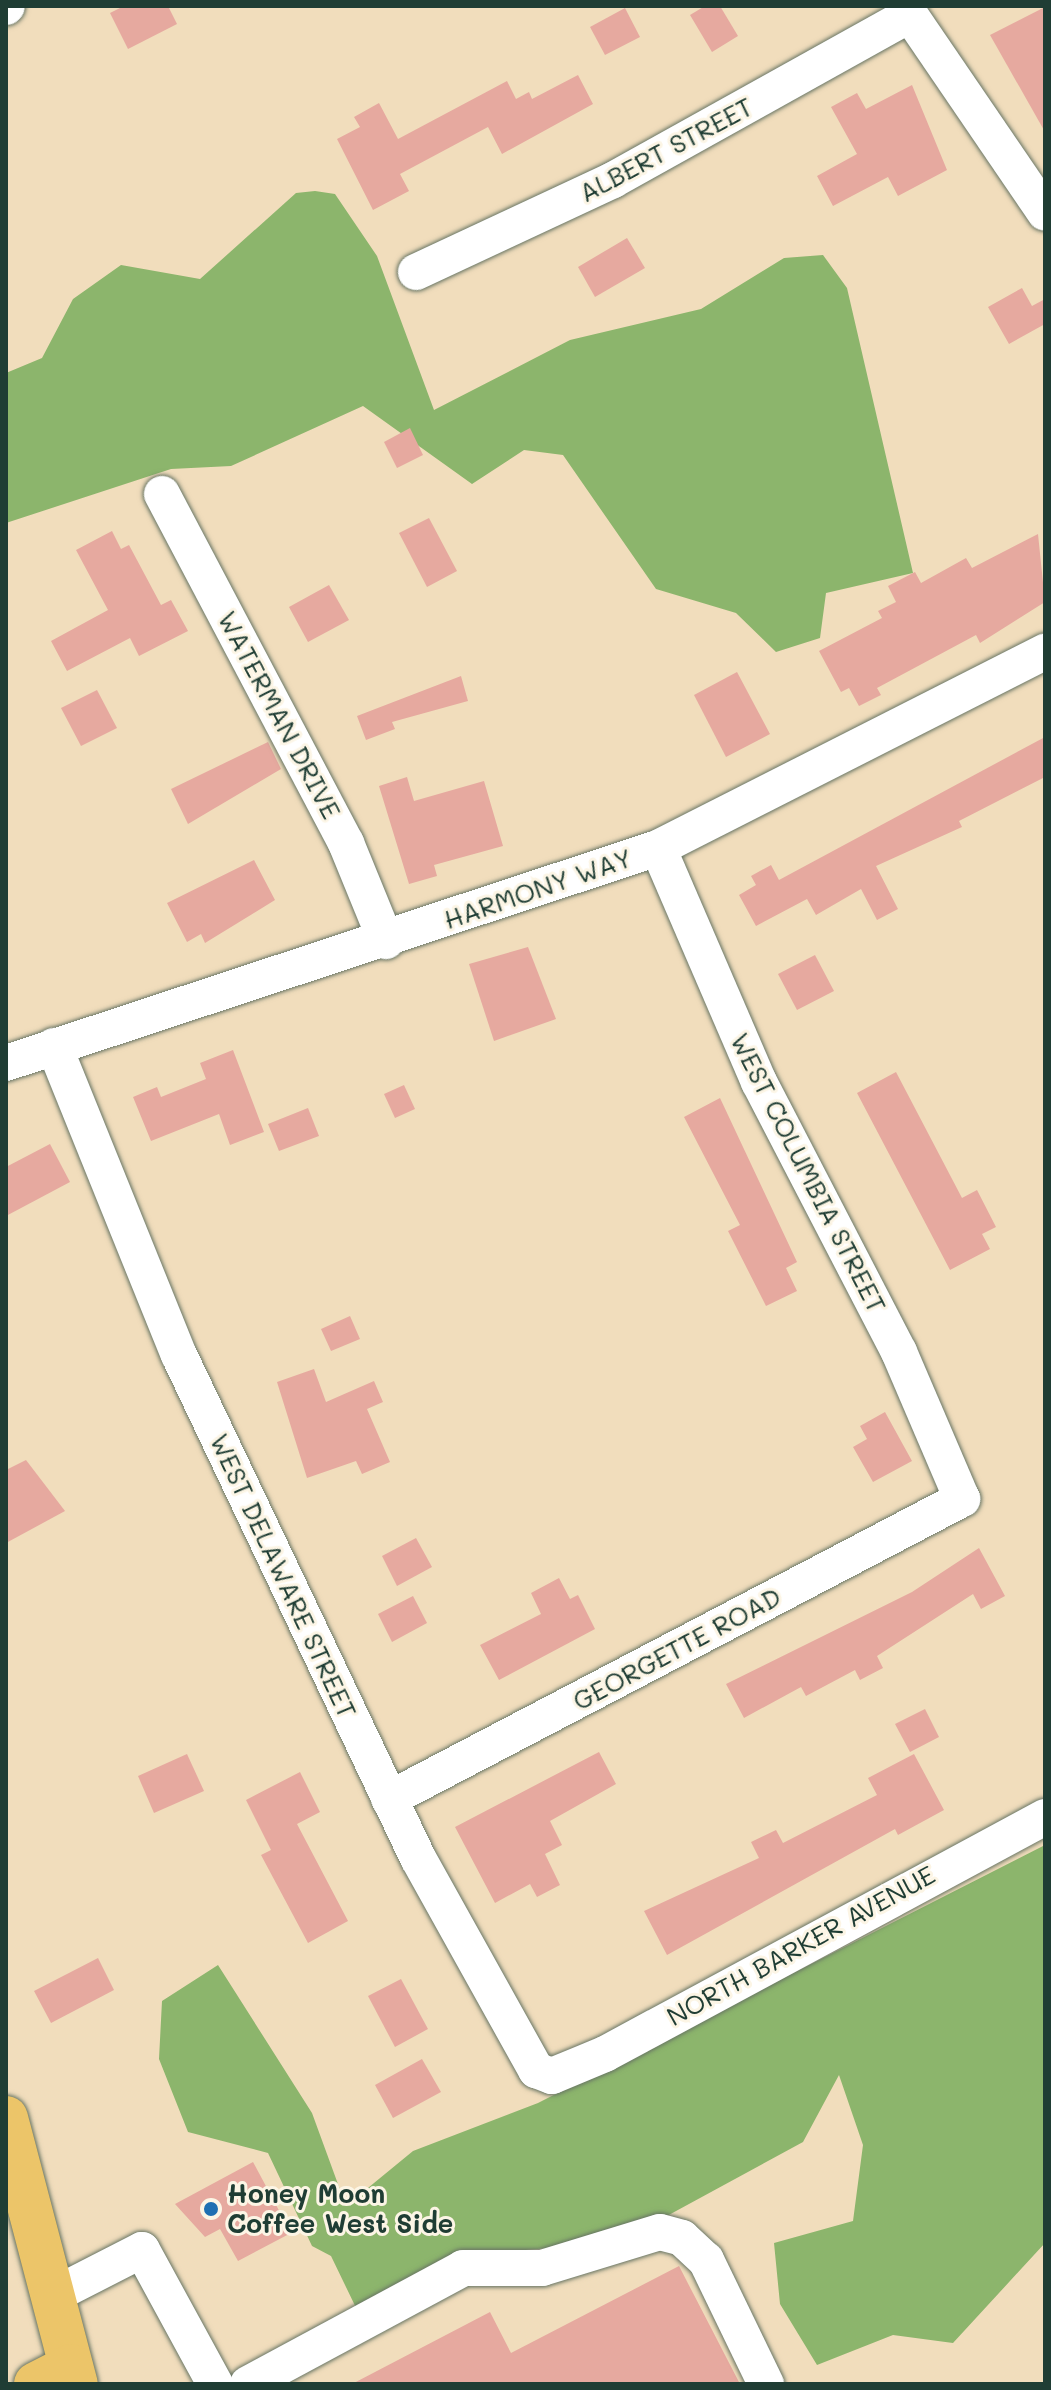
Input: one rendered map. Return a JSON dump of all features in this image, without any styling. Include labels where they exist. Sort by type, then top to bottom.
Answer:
[{"type":"main road","points":[[6,2118],[52,2296],[61,2378]]},
{"type":"street","points":[[907,10],[1045,213]]},
{"type":"street","name":"ALBERT STREET","points":[[416,272],[613,180],[907,10]]},
{"type":"street","name":"WATERMAN DRIVE","points":[[162,494],[346,843],[386,941]]},
{"type":"street","name":"HARMONY WAY","points":[[6,1063],[386,941],[658,848],[1045,652]]},
{"type":"street","name":"WEST COLUMBIA STREET","points":[[658,848],[753,1068],[899,1352],[962,1496]]},
{"type":"street","name":"WEST DELAWARE STREET","points":[[54,1046],[179,1355],[389,1799],[529,2062],[557,2074]]},
{"type":"street","name":"GEORGETTE ROAD","points":[[389,1799],[962,1496]]},
{"type":"street","name":"NORTH BARKER AVENUE","points":[[557,2074],[1045,1817]]},
{"type":"street","points":[[248,2384],[286,2375],[463,2268],[542,2268],[660,2232],[682,2238],[706,2260],[766,2384]]},
{"type":"street","points":[[52,2296],[142,2250],[215,2384]]},
{"type":"green space","points":[[315,191],[335,194],[377,256],[434,410],[570,340],[701,309],[784,258],[823,255],[847,288],[913,573],[826,593],[820,638],[776,652],[736,613],[656,589],[563,455],[524,450],[472,484],[363,406],[231,466],[171,469],[6,523],[6,373],[42,358],[73,299],[121,265],[200,279],[296,193]]},
{"type":"green space","points":[[1045,1845],[1045,2243],[953,2343],[893,2335],[817,2365],[780,2304],[774,2243],[853,2221],[863,2145],[839,2075],[803,2142],[619,2242],[479,2254],[360,2316],[331,2256],[312,2246],[268,2153],[188,2132],[159,2059],[162,2001],[218,1965],[312,2113],[346,2206],[413,2151],[538,2103]]},
{"type":"building","points":[[124,6],[168,6],[177,24],[128,49],[110,13]]},
{"type":"building","points":[[705,6],[720,6],[738,36],[712,52],[690,15]]},
{"type":"building","points":[[1045,7],[1045,132],[990,35]]},
{"type":"building","points":[[625,8],[640,37],[605,55],[590,27]]},
{"type":"building","points":[[578,75],[593,104],[502,154],[488,127],[400,174],[409,191],[373,210],[337,139],[360,127],[354,117],[379,103],[398,139],[507,81],[516,99],[529,92],[532,99]]},
{"type":"building","points":[[912,85],[947,170],[898,196],[888,177],[833,206],[817,176],[857,154],[831,107],[857,93],[866,109]]},
{"type":"building","points":[[627,238],[645,268],[595,297],[578,267]]},
{"type":"building","points":[[1022,288],[1032,306],[1045,299],[1045,324],[1009,344],[988,307]]},
{"type":"building","points":[[410,428],[423,455],[397,468],[384,442]]},
{"type":"building","points":[[429,518],[457,571],[427,587],[399,533]]},
{"type":"building","points":[[112,531],[121,549],[129,545],[161,605],[171,600],[188,631],[139,656],[130,638],[67,671],[51,641],[108,610],[76,550]]},
{"type":"building","points":[[1038,534],[1045,602],[980,643],[976,635],[877,688],[881,695],[859,706],[849,688],[841,692],[819,651],[882,618],[878,611],[896,602],[888,586],[915,572],[921,583],[966,558],[972,568]]},
{"type":"building","points":[[329,585],[349,620],[308,642],[289,607]]},
{"type":"building","points":[[737,672],[770,734],[726,757],[694,695]]},
{"type":"building","points":[[461,676],[468,701],[392,722],[395,729],[366,740],[357,716]]},
{"type":"building","points":[[97,690],[117,728],[81,746],[61,708]]},
{"type":"building","points":[[1045,737],[1045,777],[959,821],[962,827],[876,866],[898,909],[877,920],[861,889],[816,915],[807,899],[756,926],[739,895],[756,885],[751,876],[771,865],[779,880]]},
{"type":"building","points":[[268,742],[281,769],[188,824],[171,789]]},
{"type":"building","points":[[407,777],[414,801],[484,781],[503,846],[434,865],[437,876],[409,884],[379,786]]},
{"type":"building","points":[[254,860],[275,900],[205,943],[201,934],[187,942],[167,903]]},
{"type":"building","points":[[528,947],[556,1019],[494,1041],[469,964]]},
{"type":"building","points":[[815,955],[834,991],[797,1010],[778,974]]},
{"type":"building","points":[[233,1050],[264,1132],[230,1145],[219,1114],[151,1141],[133,1097],[157,1087],[161,1097],[206,1079],[200,1063]]},
{"type":"building","points":[[896,1072],[962,1198],[977,1190],[996,1227],[982,1234],[990,1249],[950,1270],[857,1093]]},
{"type":"building","points":[[404,1085],[415,1109],[395,1118],[384,1094]]},
{"type":"building","points":[[720,1098],[797,1262],[786,1268],[797,1291],[766,1306],[728,1231],[740,1225],[684,1117]]},
{"type":"building","points":[[308,1108],[319,1136],[279,1151],[268,1124]]},
{"type":"building","points":[[50,1144],[70,1182],[6,1216],[6,1167]]},
{"type":"building","points":[[350,1316],[360,1339],[331,1351],[321,1329]]},
{"type":"building","points":[[314,1369],[326,1402],[374,1381],[383,1402],[367,1409],[390,1462],[362,1474],[356,1461],[307,1478],[277,1382]]},
{"type":"building","points":[[885,1412],[912,1461],[873,1482],[853,1447],[867,1439],[860,1426]]},
{"type":"building","points":[[26,1460],[65,1511],[6,1543],[6,1470]]},
{"type":"building","points":[[416,1538],[432,1567],[397,1586],[382,1556]]},
{"type":"building","points":[[979,1548],[1005,1596],[981,1609],[973,1594],[877,1656],[883,1668],[860,1680],[855,1670],[806,1696],[801,1687],[744,1718],[726,1684],[912,1592]]},
{"type":"building","points":[[559,1578],[570,1599],[578,1595],[595,1629],[499,1680],[480,1645],[541,1614],[531,1593]]},
{"type":"building","points":[[413,1596],[427,1623],[392,1642],[378,1614]]},
{"type":"building","points":[[925,1709],[939,1737],[910,1752],[895,1724]]},
{"type":"building","points":[[599,1752],[616,1784],[550,1821],[562,1845],[545,1854],[560,1885],[537,1897],[530,1884],[495,1903],[455,1827]]},
{"type":"building","points":[[187,1754],[204,1791],[154,1813],[138,1776]]},
{"type":"building","points":[[914,1754],[944,1810],[898,1835],[895,1829],[667,1955],[644,1911],[759,1858],[751,1842],[776,1830],[783,1843],[877,1795],[868,1778]]},
{"type":"building","points":[[300,1772],[320,1812],[297,1824],[348,1921],[308,1943],[261,1855],[271,1850],[246,1800]]},
{"type":"building","points":[[98,1958],[114,1990],[51,2023],[34,1991]]},
{"type":"building","points":[[401,1979],[428,2029],[395,2047],[368,1996]]},
{"type":"building","points":[[422,2059],[441,2092],[393,2118],[375,2085]]},
{"type":"building","name":"Honey Moon Coffee West Side","points":[[253,2162],[291,2233],[238,2261],[220,2229],[205,2237],[175,2204]]},
{"type":"building","points":[[679,2266],[740,2384],[352,2384],[490,2312],[511,2353]]},
{"type":"place","name":"Honey Moon Coffee West Side","points":[[211,2209]]}]
